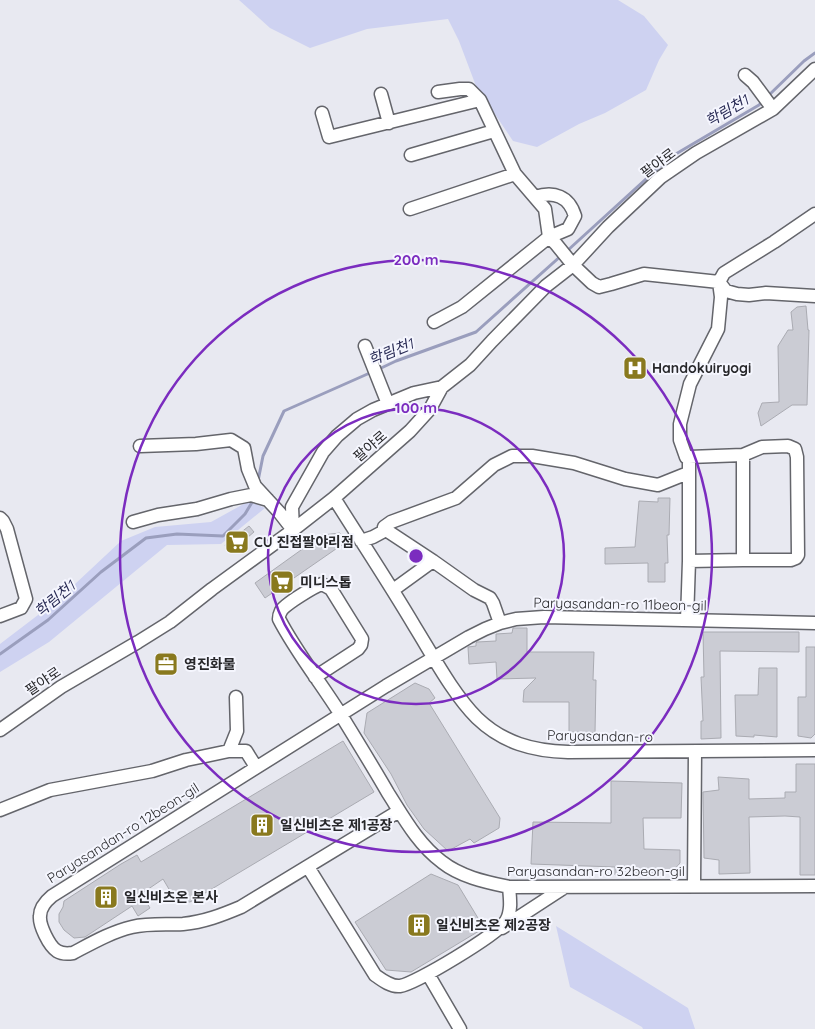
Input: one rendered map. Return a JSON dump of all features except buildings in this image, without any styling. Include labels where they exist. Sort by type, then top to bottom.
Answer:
[{"type":"street","name":"팔야로","points":[[0,730],[61,687],[170,622],[334,498],[410,431],[430,410],[442,387],[470,364],[546,286],[661,176],[770,106],[815,69]]},
{"type":"street","points":[[749,79],[770,106]]},
{"type":"street","points":[[438,92],[469,89],[480,100],[515,174],[545,209],[552,241],[570,263],[592,283],[599,286],[611,284],[644,274],[719,282],[726,291],[737,294],[766,293],[815,296]]},
{"type":"street","points":[[381,94],[389,123]]},
{"type":"street","points":[[322,113],[329,138],[480,100]]},
{"type":"street","points":[[411,154],[494,130]]},
{"type":"street","points":[[410,209],[515,174]]},
{"type":"street","points":[[434,322],[462,307],[568,229],[575,216],[572,208],[563,198],[545,194],[535,197]]},
{"type":"street","points":[[689,561],[792,560],[798,555],[797,458],[795,449],[788,446],[762,447],[743,455],[686,457],[680,440],[680,424],[690,384],[718,329],[721,297],[719,282],[724,273],[815,214]]},
{"type":"street","points":[[366,351],[388,404]]},
{"type":"street","points":[[293,530],[292,507],[323,452],[337,436],[357,419],[373,410],[414,394],[442,387]]},
{"type":"street","points":[[140,446],[196,444],[231,440],[244,448],[253,491],[268,500],[293,530]]},
{"type":"street","points":[[743,455],[743,560]]},
{"type":"street","points":[[386,530],[384,527],[391,522],[456,498],[494,465],[512,456],[532,456],[574,463],[625,480],[658,485],[688,473]]},
{"type":"street","points":[[687,620],[689,456]]},
{"type":"street","points":[[133,522],[158,515],[197,509],[230,500],[253,491]]},
{"type":"street","name":"Paryasandan-ro","points":[[334,498],[461,700],[478,719],[513,742],[548,751],[695,752],[815,750]]},
{"type":"street","points":[[0,518],[7,529],[26,599],[21,608],[0,616]]},
{"type":"street","points":[[361,540],[386,530]]},
{"type":"street","points":[[386,530],[474,590],[490,598],[500,623]]},
{"type":"street","points":[[393,590],[433,561]]},
{"type":"street","name":"Paryasandan-ro 32beon-gil","points":[[315,677],[358,649],[362,644],[362,639],[331,589],[322,584],[312,588],[283,608],[279,616],[281,623],[315,677],[341,714],[414,833],[443,863],[462,874],[509,887],[815,886]]},
{"type":"street","name":"Paryasandan-ro 11beon-gil","points":[[434,658],[486,628],[516,619],[544,617],[815,623]]},
{"type":"street","name":"Paryasandan-ro 12beon-gil","points":[[399,811],[308,868],[241,907],[221,916],[183,924],[151,924],[134,927],[106,935],[73,954],[56,950],[42,927],[40,916],[42,908],[52,896],[341,714],[434,658]]},
{"type":"street","points":[[229,751],[237,731],[236,697]]},
{"type":"street","points":[[0,810],[50,790],[152,771],[186,760],[229,751],[246,751],[256,767]]},
{"type":"street","points":[[694,886],[695,752]]},
{"type":"street","points":[[308,868],[375,975],[386,982],[398,986],[428,974],[565,887]]},
{"type":"street","points":[[496,932],[506,921],[509,914],[509,887]]},
{"type":"street","points":[[428,974],[460,1029]]},
{"type":"shaded area","points":[[239,0],[618,0],[644,16],[668,45],[646,90],[537,147],[513,141],[476,86],[459,41],[448,19],[367,29],[310,48],[270,28]]},
{"type":"shaded area","points":[[249,501],[265,508],[221,544],[167,545],[49,642],[0,672],[0,644],[59,599],[121,541],[155,527],[211,522]]},
{"type":"shaded area","points":[[556,926],[688,1008],[695,1029],[643,1029],[570,987]]},
{"type":"waterway","name":"학림천1","points":[[768,96],[804,61],[815,53]]},
{"type":"waterway","name":"학림천1","points":[[567,251],[669,158],[763,101]]},
{"type":"waterway","name":"학림천1","points":[[377,370],[396,361],[476,332],[562,255]]},
{"type":"waterway","name":"학림천1","points":[[258,481],[263,456],[284,411],[372,372]]},
{"type":"waterway","name":"학림천1","points":[[0,654],[48,620],[101,572],[146,538],[177,534],[223,536],[245,514],[254,499]]},
{"type":"place","name":"Handokuiryogi","points":[[635,368]]},
{"type":"place","name":"CU 진접팔야리점","points":[[237,542]]},
{"type":"place","name":"미니스톱","points":[[282,582]]},
{"type":"place","name":"영진화물","points":[[166,664]]},
{"type":"place","name":"일신비츠온 제1공장","points":[[262,825]]},
{"type":"place","name":"일신비츠온 본사","points":[[106,897]]},
{"type":"place","name":"일신비츠온 제2공장","points":[[419,925]]}]
